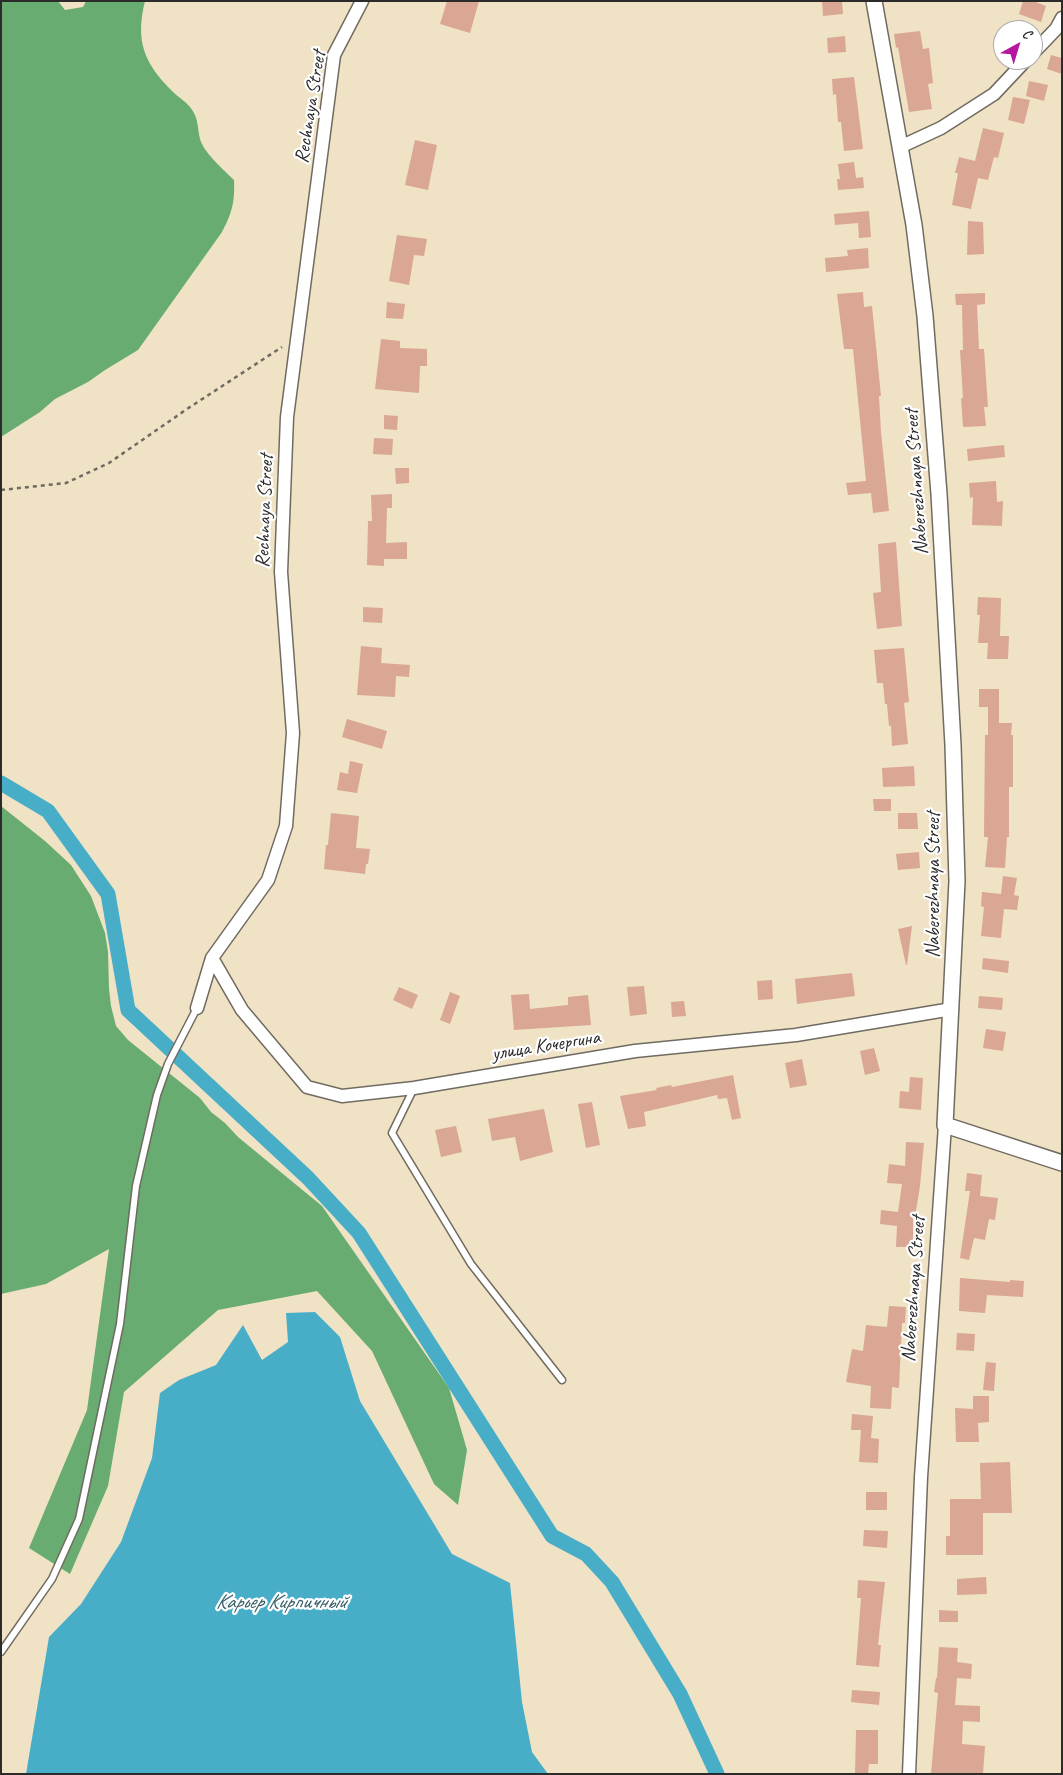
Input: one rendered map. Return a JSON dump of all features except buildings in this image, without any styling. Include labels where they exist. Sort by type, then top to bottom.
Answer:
[{"type":"street","name":"Rechnaya Street","points":[[197,1008],[212,958],[268,880],[286,826],[293,734],[281,572],[288,416],[334,54],[362,1]]},
{"type":"street","name":"Naberezhnaya Street","points":[[874,1],[914,225],[925,316],[939,494],[953,745],[957,881],[945,1126],[920,1477],[908,1774]]},
{"type":"street","points":[[1043,43],[1056,29],[1062,18]]},
{"type":"street","points":[[900,147],[941,128],[994,94],[1017,70]]},
{"type":"street","name":"улица Кочергина","points":[[212,958],[242,1010],[307,1088],[342,1096],[414,1088],[635,1051],[796,1035],[952,1009]]},
{"type":"street","points":[[945,1126],[1062,1163]]},
{"type":"lane","points":[[1,1652],[52,1579],[79,1519],[120,1324],[136,1186],[157,1094],[168,1064],[197,1008]]},
{"type":"lane","points":[[414,1088],[392,1133],[471,1264],[562,1380]]},
{"type":"path","points":[[1,490],[66,483],[109,463],[298,336]]},
{"type":"green space","points":[[1,1],[58,1],[65,10],[83,7],[86,1],[145,1],[141,28],[144,50],[149,61],[162,81],[193,111],[202,144],[215,161],[234,180],[234,188],[232,207],[222,232],[138,350],[88,382],[55,399],[40,412],[1,437]]},
{"type":"green space","points":[[1,806],[45,841],[71,865],[91,896],[105,933],[111,1006],[116,1026],[128,1040],[200,1098],[211,1112],[238,1137],[322,1206],[449,1388],[467,1450],[458,1505],[434,1484],[372,1351],[317,1291],[218,1310],[124,1392],[108,1486],[70,1574],[29,1548],[87,1410],[109,1249],[46,1284],[1,1294]]},
{"type":"water","name":"Карьер Кирпичный","points":[[315,1312],[340,1337],[360,1401],[452,1554],[510,1583],[522,1702],[532,1752],[548,1774],[26,1774],[49,1637],[81,1604],[121,1542],[152,1458],[160,1393],[179,1380],[216,1365],[243,1325],[262,1360],[288,1342],[286,1313]]},
{"type":"waterway","points":[[1,783],[48,811],[108,894],[128,1010],[308,1178],[359,1233],[552,1536],[586,1554],[612,1582],[680,1694],[717,1774]]}]
